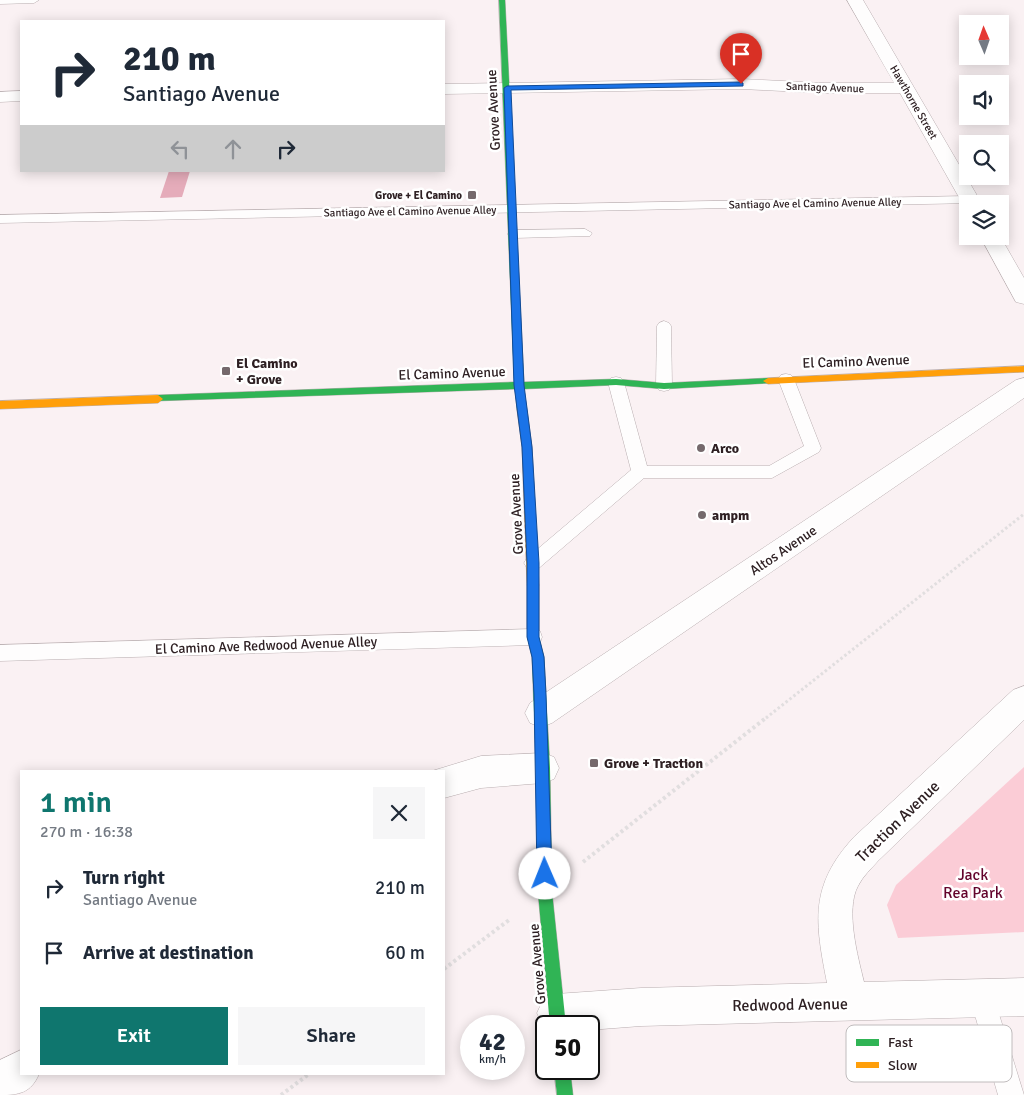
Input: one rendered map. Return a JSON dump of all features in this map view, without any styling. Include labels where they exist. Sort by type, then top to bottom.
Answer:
[{"type":"main road","name":"Grove Avenue","points":[[502,0],[514,234],[519,385],[527,447],[533,563],[533,637],[538,657],[541,713],[545,892],[557,1015]]},
{"type":"main road","name":"El Camino Avenue","points":[[0,405],[616,382],[664,386],[1024,369]]},
{"type":"main road","points":[[563,1080],[565,1095]]},
{"type":"street","name":"Hawthorne Street","points":[[855,0],[967,195]]},
{"type":"street","name":"Santiago Avenue","points":[[445,90],[741,84],[824,88],[906,88]]},
{"type":"street","points":[[0,96],[20,96]]},
{"type":"street","points":[[995,245],[1024,297]]},
{"type":"street","name":"Altos Avenue","points":[[541,713],[1024,386]]},
{"type":"street","name":"Traction Avenue","points":[[849,1003],[836,923],[836,904],[841,883],[866,848],[1024,700]]},
{"type":"street","points":[[445,782],[481,772],[543,768]]},
{"type":"street","name":"Redwood Avenue","points":[[589,1015],[641,1007],[1024,997]]},
{"type":"street","points":[[0,1084],[20,1070]]},
{"type":"lane","points":[[0,1],[34,0]]},
{"type":"lane","name":"Santiago Ave el Camino Avenue Alley","points":[[0,219],[512,208],[959,202]]},
{"type":"lane","points":[[514,234],[585,233]]},
{"type":"lane","points":[[664,326],[664,386]]},
{"type":"lane","points":[[533,563],[640,472],[772,472],[813,448],[786,379]]},
{"type":"lane","points":[[616,382],[640,472]]},
{"type":"lane","name":"El Camino Ave Redwood Avenue Alley","points":[[0,653],[533,637]]},
{"type":"lane","points":[[982,998],[990,1025]]},
{"type":"lane","points":[[1007,1082],[1011,1095]]},
{"type":"path","points":[[596,852],[1024,514]]},
{"type":"path","points":[[445,968],[499,927]]},
{"type":"path","points":[[281,1095],[308,1075]]},
{"type":"green space","name":"Jack Rea Park","points":[[1024,767],[1024,932],[898,938],[887,905],[896,885]]},
{"type":"shaded area","points":[[169,172],[190,172],[182,197],[160,198]]},
{"type":"traffic: fast","points":[[502,0],[519,385],[522,410]]},
{"type":"traffic: fast","points":[[158,399],[616,382],[664,386],[768,381]]},
{"type":"traffic: fast","points":[[533,585],[533,637],[538,657],[543,768],[545,892],[557,1015]]},
{"type":"traffic: fast","points":[[563,1080],[565,1095]]},
{"type":"traffic: slow","points":[[768,381],[1024,369]]},
{"type":"traffic: slow","points":[[0,405],[158,399]]},
{"type":"traffic: slow","points":[[522,410],[527,447],[533,585]]},
{"type":"place","name":"Grove + El Camino","points":[[472,195]]},
{"type":"place","name":"El Camino + Grove","points":[[226,371]]},
{"type":"place","name":"Arco","points":[[701,448]]},
{"type":"place","name":"ampm","points":[[702,515]]},
{"type":"place","name":"Grove + Traction","points":[[594,763]]},
{"type":"route","points":[[545,874],[540,694],[538,657],[533,637],[533,563],[527,447],[519,385],[507,88],[741,84]]}]
